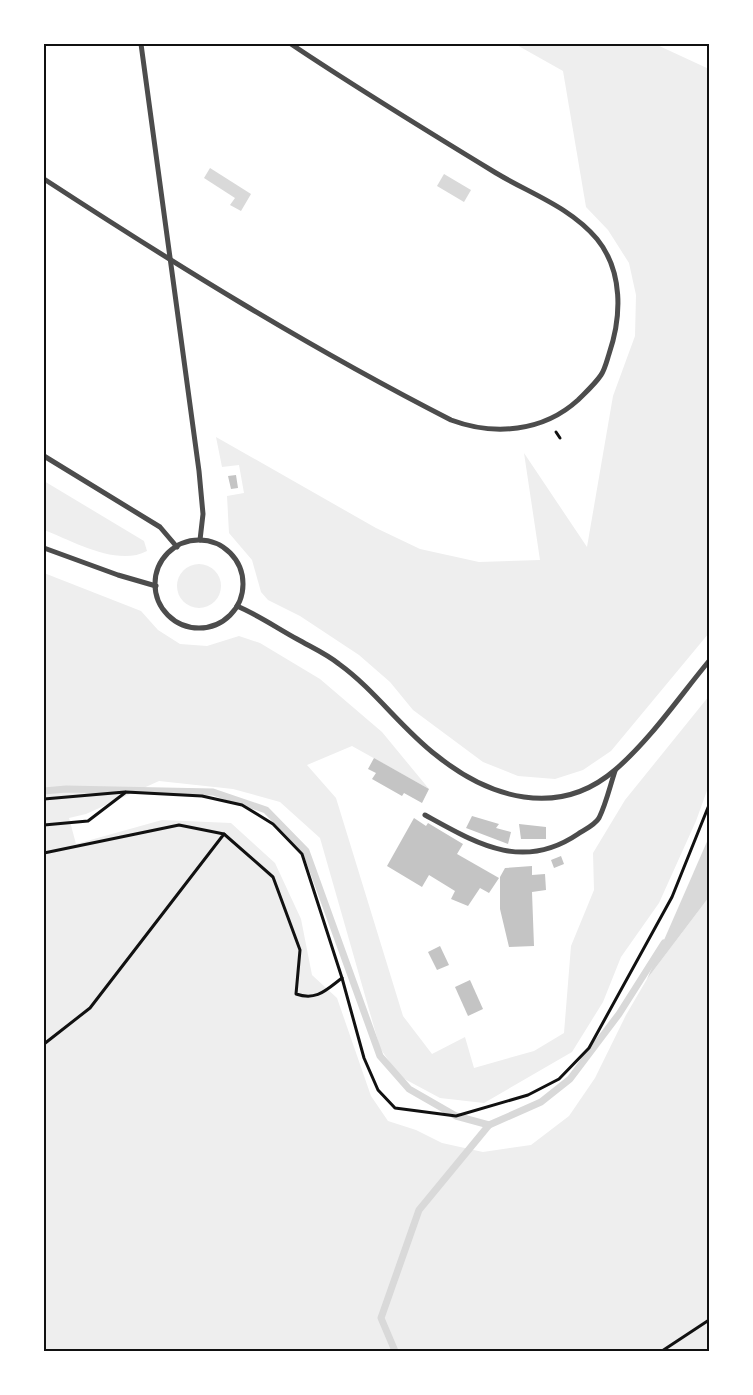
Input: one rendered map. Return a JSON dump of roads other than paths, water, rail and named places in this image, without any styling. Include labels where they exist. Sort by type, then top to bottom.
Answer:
[{"type":"street","points":[[141,44],[200,480],[203,514],[200,540]]},
{"type":"street","points":[[44,179],[171,261],[412,400],[471,427],[520,428],[549,420],[577,401],[602,374],[614,339],[620,303],[611,261],[598,240],[582,222],[563,209],[499,175],[394,112],[291,44]]},
{"type":"street","points":[[44,456],[160,527],[177,546]]},
{"type":"street","points":[[200,540],[214,542],[227,550],[237,561],[242,575],[242,590],[237,606],[230,616],[214,626],[195,628],[183,625],[164,610],[156,586],[162,563],[177,546],[200,540]]},
{"type":"street","points":[[44,548],[118,576],[156,586]]},
{"type":"street","points":[[237,606],[339,664],[436,755],[474,780],[503,794],[528,799],[547,799],[569,795],[592,785],[615,770],[639,745],[709,661]]},
{"type":"street","points":[[425,815],[470,840],[501,851],[533,852],[564,843],[598,820],[615,770]]},
{"type":"waterway","points":[[44,791],[66,789],[213,792],[266,810],[306,851],[380,1056],[409,1089],[456,1116],[489,1125],[541,1102],[570,1079],[619,1014],[664,943]]},
{"type":"waterway","points":[[395,1351],[381,1318],[419,1210],[489,1125]]}]
